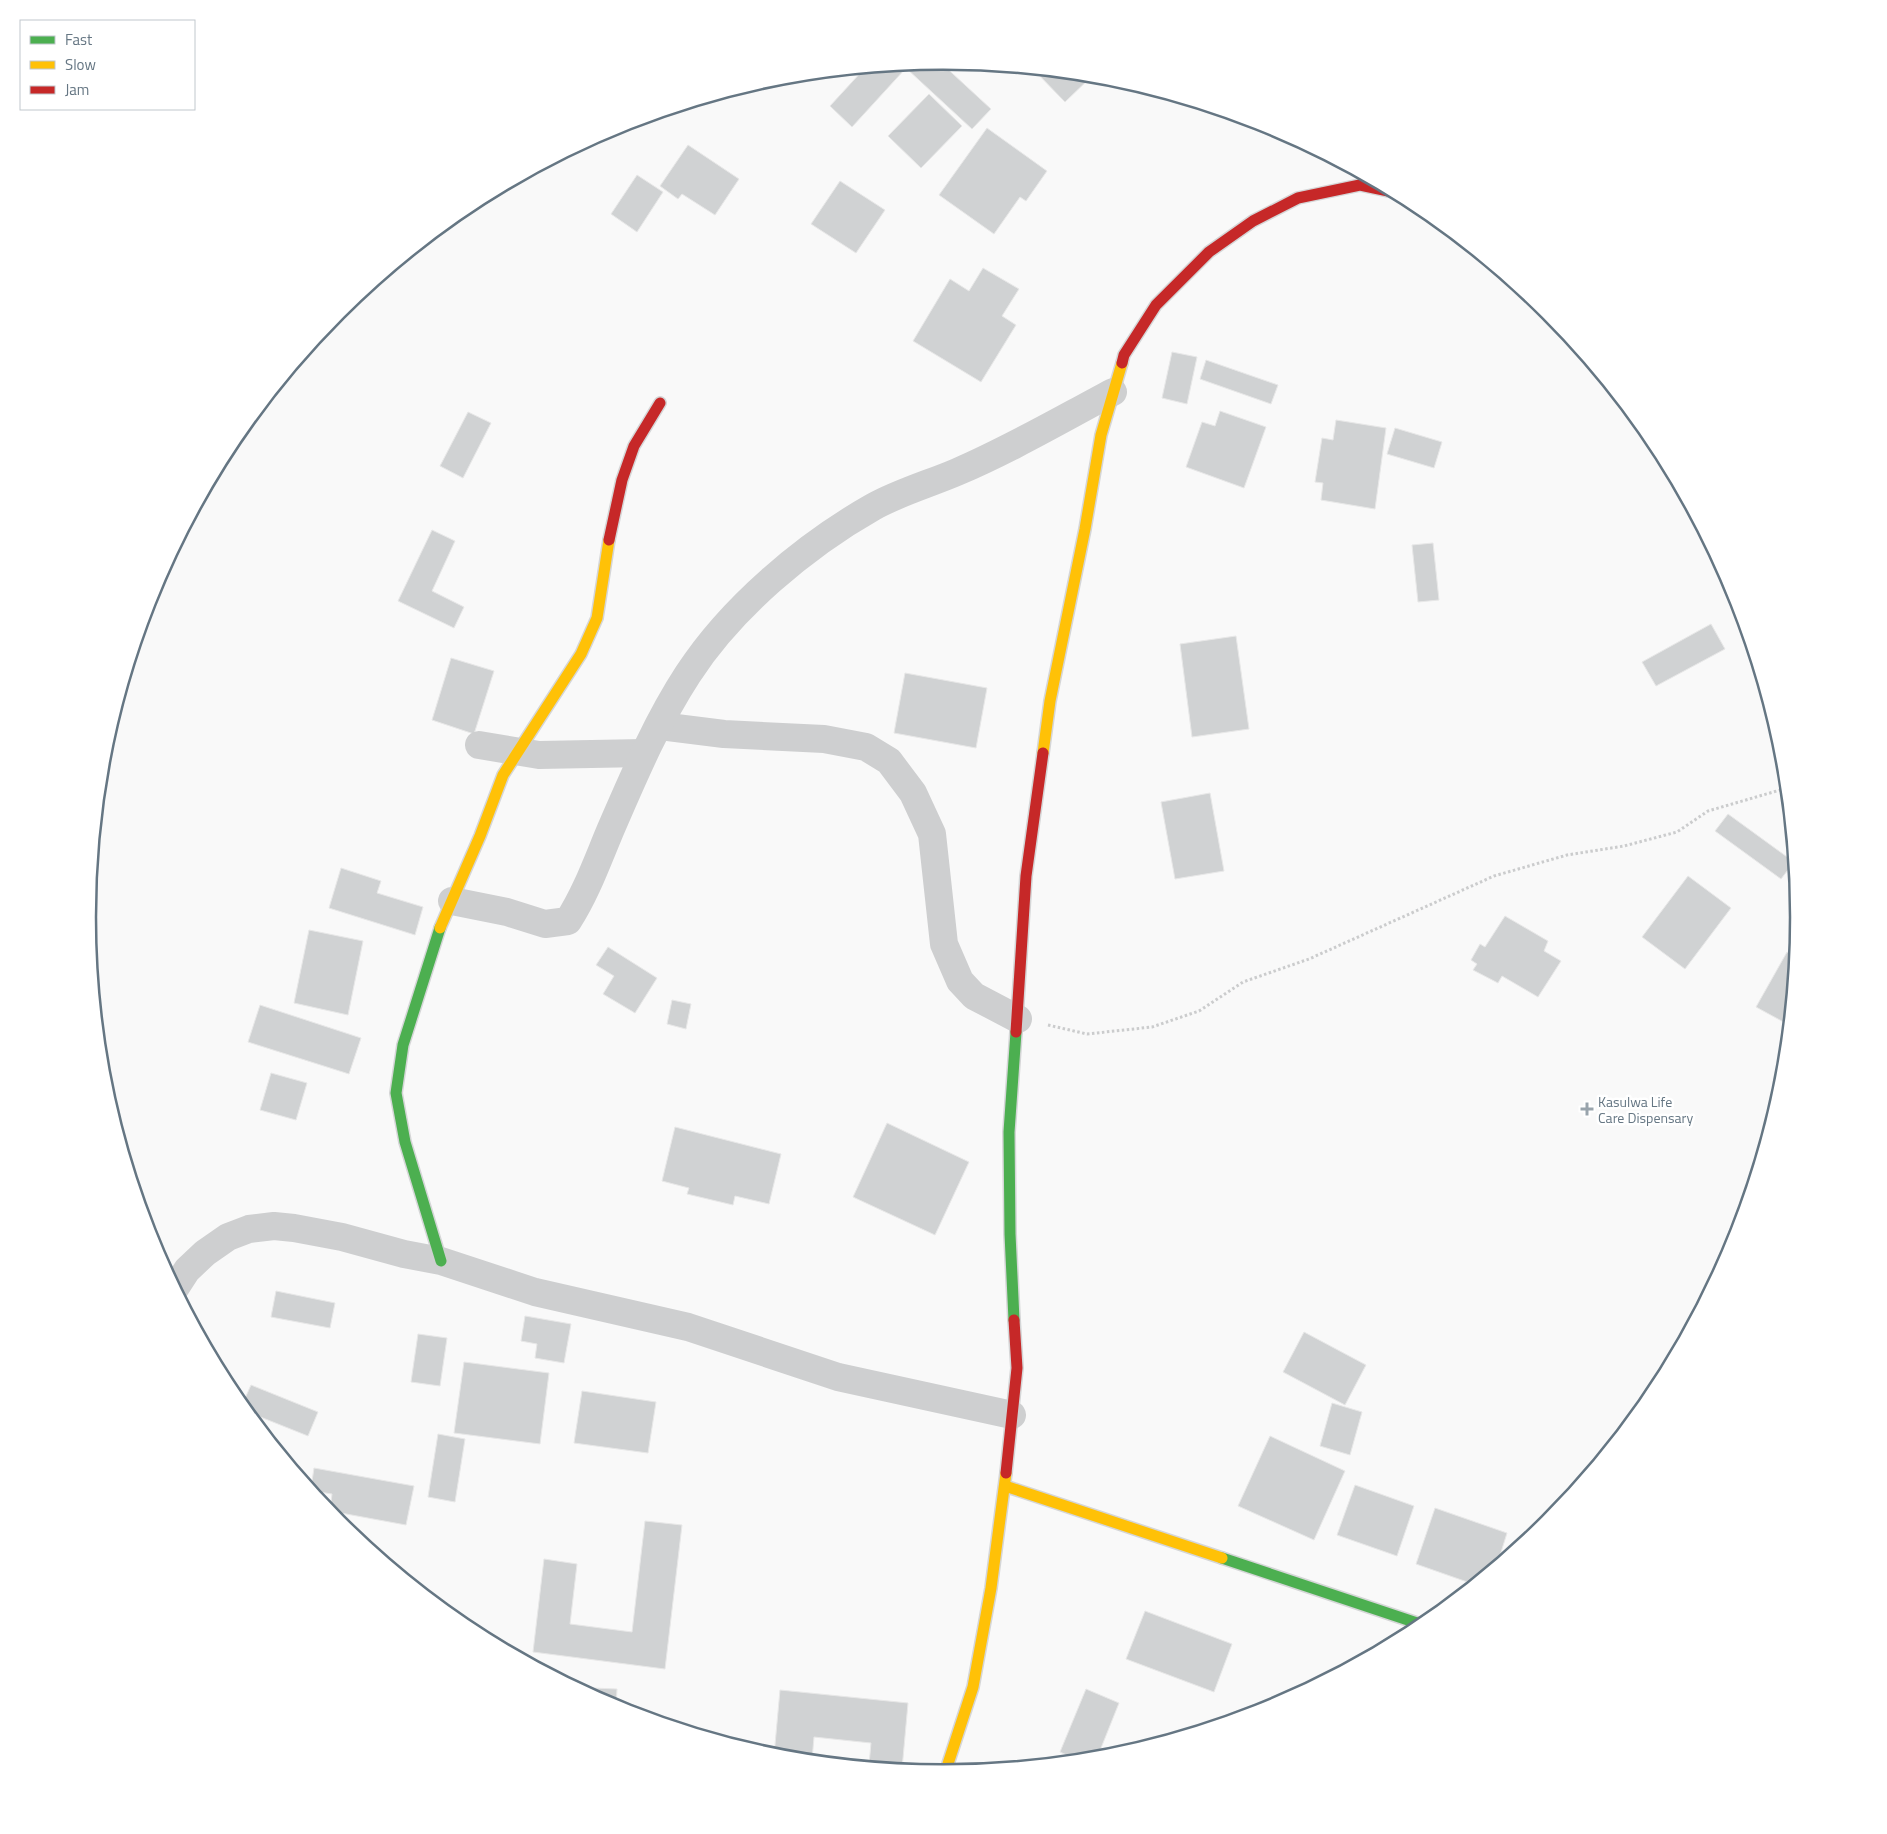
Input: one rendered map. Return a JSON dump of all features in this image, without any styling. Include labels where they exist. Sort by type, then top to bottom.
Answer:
[{"type":"street","points":[[948,1764],[973,1687],[991,1588],[1005,1486],[1018,1368],[1010,1234],[1009,1132],[1026,876],[1050,701],[1085,529],[1101,435],[1124,355],[1156,306],[1209,252],[1253,221],[1298,198],[1362,181]]},
{"type":"street","points":[[452,901],[507,912],[545,924],[568,921],[582,899],[644,753],[688,674],[727,622],[769,582],[823,540],[872,507],[923,484],[957,472],[1113,392]]},
{"type":"street","points":[[441,1261],[405,1142],[396,1094],[403,1045],[435,940],[480,836],[503,775],[581,654],[596,618],[612,524],[622,480],[634,446],[660,403]]},
{"type":"street","points":[[660,726],[724,734],[824,739],[866,748],[889,761],[914,793],[932,834],[944,944],[960,981],[974,996],[1018,1018]]},
{"type":"street","points":[[479,745],[539,755],[644,753]]},
{"type":"street","points":[[179,1282],[187,1270],[228,1237],[250,1229],[274,1226],[342,1237],[404,1254],[441,1261],[535,1292],[724,1338],[777,1359],[838,1377],[1012,1415]]},
{"type":"street","points":[[1005,1486],[1413,1622]]},
{"type":"path","points":[[1018,1018],[1087,1034],[1152,1027],[1199,1011],[1243,982],[1309,959],[1494,876],[1566,855],[1624,846],[1677,832],[1708,811],[1780,790]]},
{"type":"building","points":[[949,70],[991,109],[972,129],[909,71]]},
{"type":"building","points":[[903,71],[852,127],[830,106],[859,75]]},
{"type":"building","points":[[1040,76],[1086,82],[1065,102]]},
{"type":"building","points":[[929,94],[962,126],[921,168],[888,136]]},
{"type":"building","points":[[987,128],[1047,171],[1026,201],[1020,197],[994,234],[939,195]]},
{"type":"building","points":[[688,145],[739,179],[715,215],[682,194],[678,199],[660,186]]},
{"type":"building","points":[[637,175],[663,192],[637,232],[611,214]]},
{"type":"building","points":[[840,181],[885,210],[856,253],[811,224]]},
{"type":"building","points":[[983,268],[1019,289],[1002,316],[1016,325],[981,382],[913,341],[950,279],[969,291]]},
{"type":"building","points":[[1172,352],[1197,357],[1187,404],[1162,398]]},
{"type":"building","points":[[1206,360],[1278,385],[1271,404],[1200,379]]},
{"type":"building","points":[[1220,411],[1266,427],[1244,488],[1186,467],[1202,422],[1215,426]]},
{"type":"building","points":[[468,412],[491,423],[463,478],[440,466]]},
{"type":"building","points":[[1336,420],[1386,428],[1375,509],[1321,500],[1323,483],[1315,482],[1322,438],[1333,440]]},
{"type":"building","points":[[1395,428],[1442,442],[1434,468],[1387,454]]},
{"type":"building","points":[[432,530],[455,541],[432,591],[464,607],[454,628],[398,601]]},
{"type":"building","points":[[1433,543],[1439,600],[1418,602],[1412,545]]},
{"type":"building","points":[[1711,624],[1725,649],[1656,686],[1642,662]]},
{"type":"building","points":[[1236,636],[1249,729],[1192,737],[1180,644]]},
{"type":"building","points":[[451,658],[494,671],[474,734],[432,720]]},
{"type":"building","points":[[905,673],[987,688],[976,748],[894,733]]},
{"type":"building","points":[[1210,793],[1224,871],[1175,879],[1161,802]]},
{"type":"building","points":[[1728,814],[1789,858],[1789,868],[1781,879],[1715,831]]},
{"type":"building","points":[[341,868],[381,881],[377,893],[423,907],[415,935],[329,908]]},
{"type":"building","points":[[1688,876],[1731,908],[1685,969],[1642,937]]},
{"type":"building","points":[[1505,916],[1548,941],[1544,951],[1561,961],[1538,997],[1502,976],[1498,983],[1473,970],[1477,964],[1471,960],[1480,944],[1485,947]]},
{"type":"building","points":[[309,930],[363,941],[348,1015],[294,1003]]},
{"type":"building","points":[[608,947],[657,978],[635,1013],[603,994],[614,976],[596,965]]},
{"type":"building","points":[[1787,952],[1789,953],[1789,972],[1784,1022],[1756,1007]]},
{"type":"building","points":[[672,1000],[691,1004],[686,1029],[667,1024]]},
{"type":"building","points":[[260,1005],[361,1038],[349,1074],[248,1042]]},
{"type":"building","points":[[271,1073],[307,1083],[296,1120],[260,1110]]},
{"type":"building","points":[[887,1123],[969,1162],[935,1235],[853,1197]]},
{"type":"building","points":[[675,1127],[781,1154],[769,1204],[735,1196],[733,1205],[687,1194],[689,1188],[662,1181]]},
{"type":"building","points":[[276,1291],[335,1303],[330,1328],[271,1317]]},
{"type":"building","points":[[525,1316],[571,1324],[564,1363],[535,1358],[537,1344],[521,1341]]},
{"type":"building","points":[[1304,1332],[1366,1365],[1345,1405],[1283,1372]]},
{"type":"building","points":[[418,1334],[447,1338],[440,1386],[411,1382]]},
{"type":"building","points":[[464,1362],[549,1373],[540,1444],[454,1433]]},
{"type":"building","points":[[251,1385],[318,1412],[308,1436],[260,1417],[246,1397]]},
{"type":"building","points":[[582,1391],[656,1402],[648,1453],[574,1443]]},
{"type":"building","points":[[1332,1403],[1362,1412],[1350,1455],[1320,1446]]},
{"type":"building","points":[[438,1434],[465,1439],[455,1502],[428,1497]]},
{"type":"building","points":[[1270,1436],[1345,1471],[1314,1540],[1238,1506]]},
{"type":"building","points":[[314,1468],[414,1486],[406,1525],[342,1513],[331,1501],[332,1494],[323,1493],[312,1481]]},
{"type":"building","points":[[1355,1485],[1414,1506],[1397,1556],[1337,1535]]},
{"type":"building","points":[[1435,1508],[1507,1533],[1500,1556],[1468,1582],[1416,1564]]},
{"type":"building","points":[[645,1521],[682,1525],[665,1669],[533,1652],[544,1559],[577,1564],[570,1624],[632,1632]]},
{"type":"building","points":[[1145,1611],[1232,1644],[1214,1692],[1126,1659]]},
{"type":"building","points":[[593,1688],[617,1689],[616,1699]]},
{"type":"building","points":[[1086,1689],[1119,1703],[1100,1749],[1067,1755],[1060,1752]]},
{"type":"building","points":[[780,1690],[908,1703],[903,1763],[869,1760],[871,1743],[814,1737],[813,1754],[775,1747]]},
{"type":"traffic: fast","points":[[440,928],[403,1045],[396,1093],[405,1142],[441,1261]]},
{"type":"traffic: fast","points":[[1014,1320],[1010,1234],[1009,1132],[1016,1032]]},
{"type":"traffic: fast","points":[[1222,1558],[1413,1622]]},
{"type":"traffic: slow","points":[[1043,753],[1050,701],[1085,529],[1101,435],[1122,363]]},
{"type":"traffic: slow","points":[[440,928],[480,836],[503,775],[581,654],[597,618],[609,540]]},
{"type":"traffic: slow","points":[[948,1764],[973,1687],[991,1588],[1006,1473]]},
{"type":"traffic: slow","points":[[1005,1486],[1222,1558]]},
{"type":"traffic: jam","points":[[1122,363],[1124,355],[1156,305],[1209,252],[1253,221],[1298,198],[1360,185],[1375,188]]},
{"type":"traffic: jam","points":[[609,540],[622,480],[634,446],[660,403]]},
{"type":"traffic: jam","points":[[1016,1032],[1026,876],[1043,753]]},
{"type":"traffic: jam","points":[[1006,1473],[1017,1368],[1014,1320]]},
{"type":"place","name":"Kasulwa Life Care Dispensary","points":[[1587,1109]]}]
